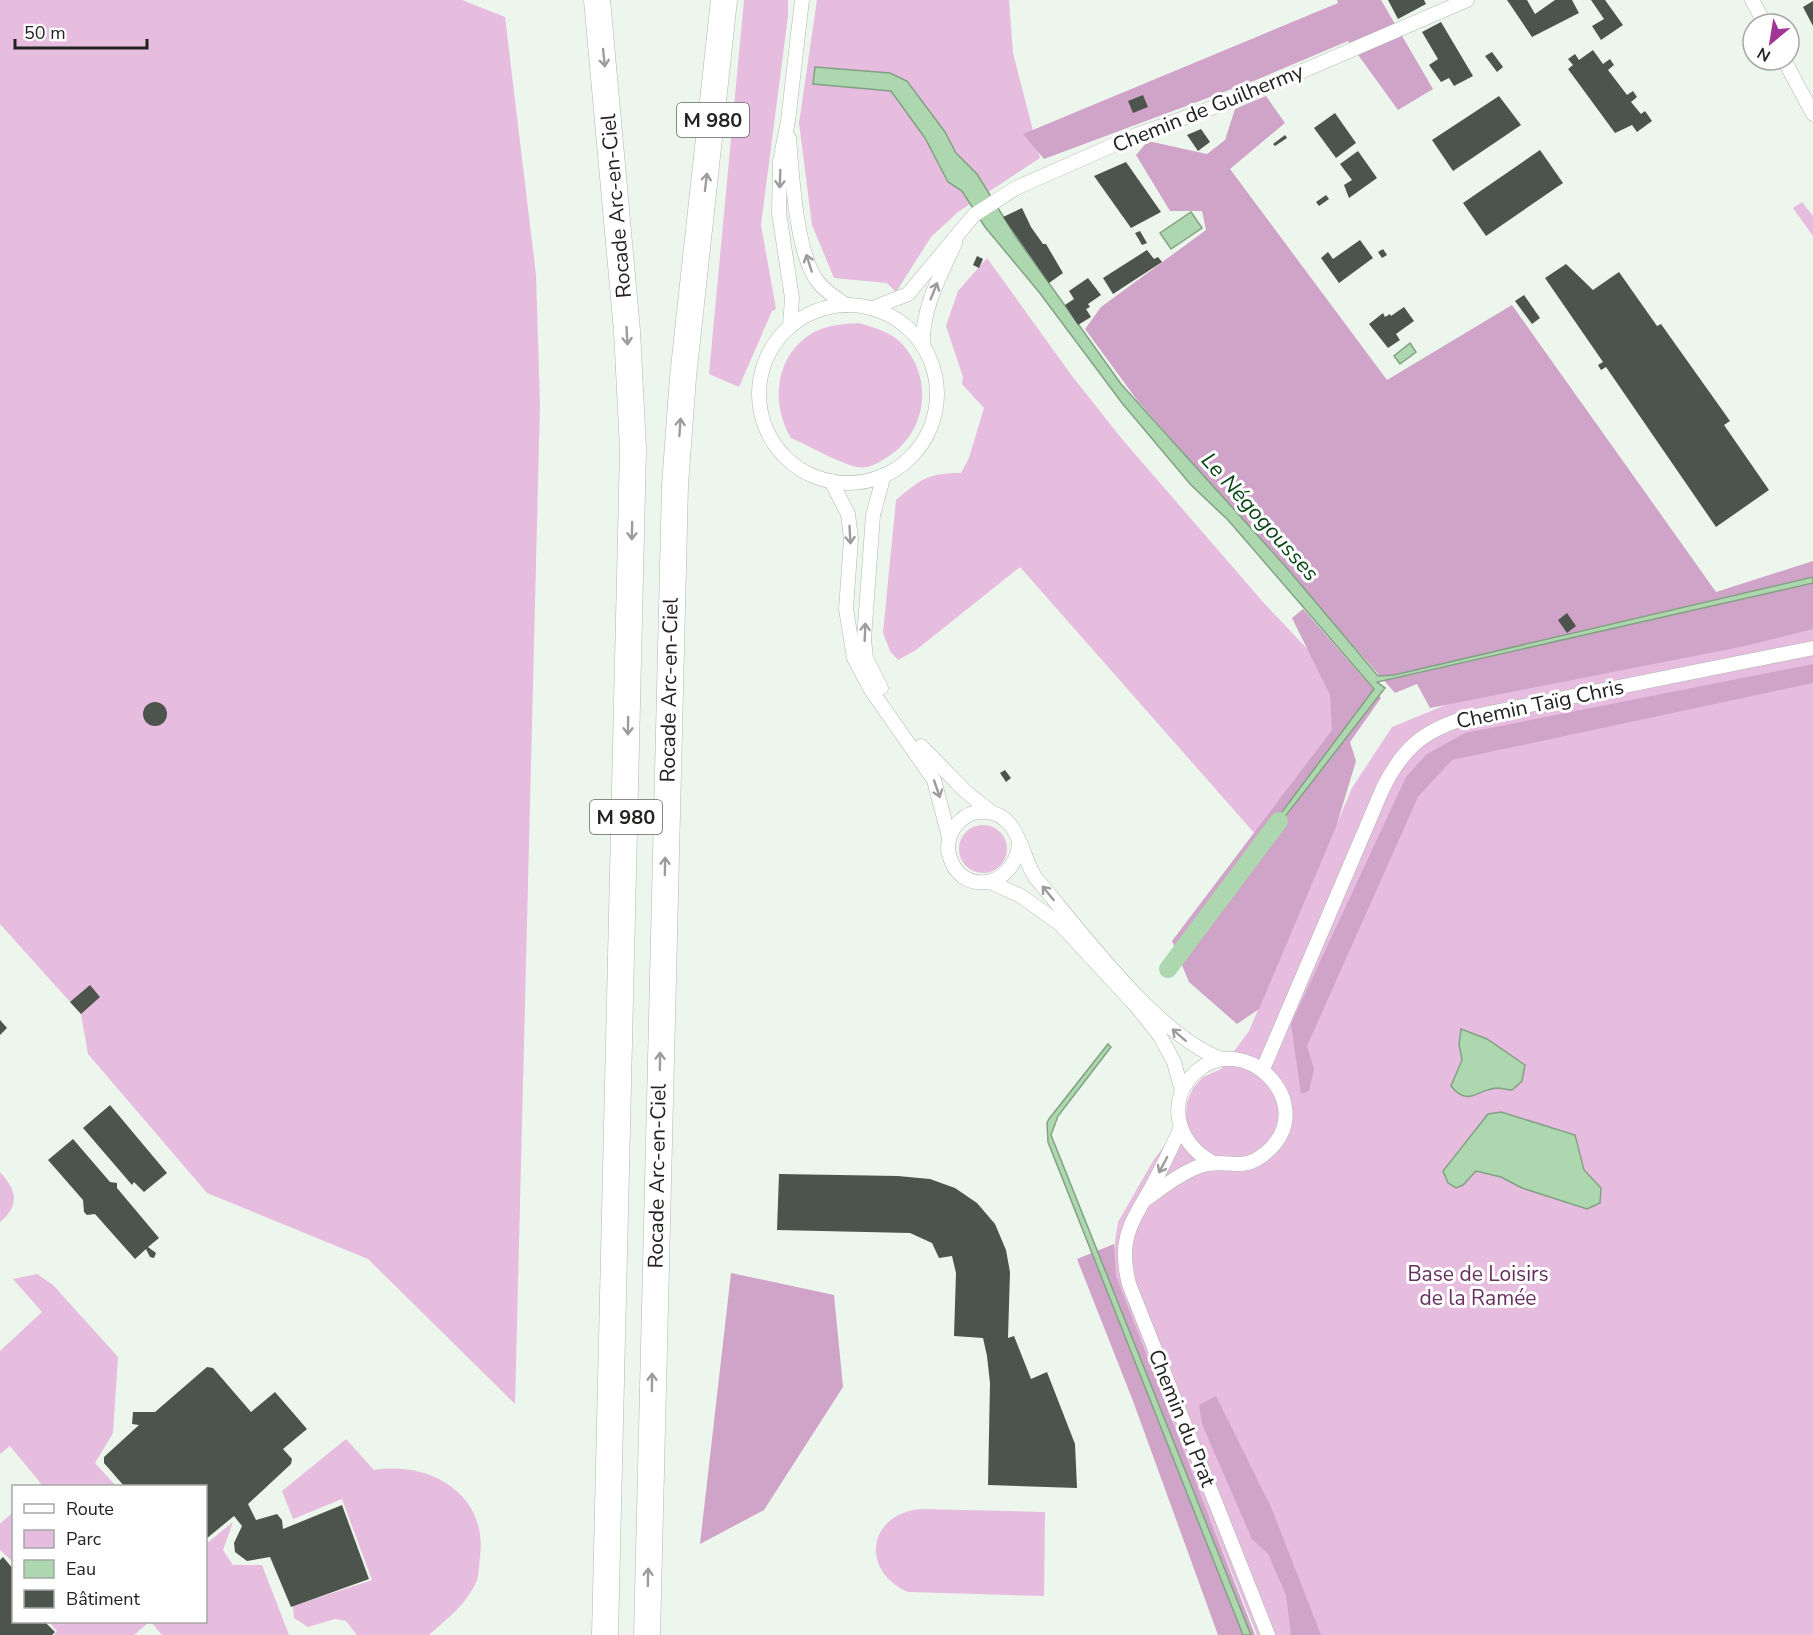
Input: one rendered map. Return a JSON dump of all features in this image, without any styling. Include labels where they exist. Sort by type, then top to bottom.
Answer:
[{"type":"highway","name":"Rocade Arc-en-Ciel","points":[[597,0],[626,319],[633,449],[605,1635]]},
{"type":"highway","name":"Rocade Arc-en-Ciel","points":[[646,1635],[675,485],[683,377],[724,0]]},
{"type":"street","points":[[790,326],[792,298],[779,213],[780,161],[788,121],[802,0]]},
{"type":"street","name":"Chemin de Guilhermy","points":[[873,309],[908,294],[974,215],[1016,188],[1136,135],[1240,98],[1467,0]]},
{"type":"street","points":[[1790,72],[1813,114]]},
{"type":"street","points":[[788,121],[795,198],[810,267],[816,281],[828,293],[846,305]]},
{"type":"street","name":"Chemin de Guilhermy","points":[[923,347],[922,327],[926,312],[959,233]]},
{"type":"street","points":[[846,305],[873,309],[892,317],[910,330],[923,347],[932,367],[936,388],[935,410],[929,430],[918,449],[902,464],[884,476],[852,483],[831,481],[805,472],[784,456],[769,436],[761,413],[759,389],[763,366],[774,344],[790,326],[807,315],[826,307],[846,305]]},
{"type":"street","points":[[831,481],[848,514],[851,539],[846,609],[854,658],[871,690],[934,780],[949,837],[951,861],[957,871],[967,879],[990,882],[1021,896],[1060,924],[1140,1004],[1183,1039],[1206,1053],[1222,1059],[1237,1059],[1263,1069],[1275,1081],[1282,1096],[1285,1113],[1282,1130],[1274,1145],[1261,1156],[1246,1163],[1229,1166],[1212,1162],[1192,1149],[1180,1129],[1178,1116],[1182,1091],[1174,1062],[1140,1004],[1035,877],[1011,824],[964,791],[925,751],[884,694],[866,658],[864,639],[873,515],[884,476]]},
{"type":"street","name":"Chemin Taïg Chris","points":[[1263,1069],[1383,788],[1397,762],[1419,739],[1437,727],[1465,718],[1813,648]]},
{"type":"street","points":[[949,837],[955,825],[965,816],[978,812],[992,812]]},
{"type":"street","points":[[990,882],[1002,877],[1012,868],[1018,857],[1019,844]]},
{"type":"street","points":[[1182,1091],[1198,1070],[1222,1059]]},
{"type":"street","name":"Chemin du Prat","points":[[1180,1129],[1127,1231],[1124,1266],[1129,1284],[1268,1635]]},
{"type":"street","name":"Chemin du Prat","points":[[1144,1200],[1184,1173],[1212,1162]]},
{"type":"green space","points":[[0,0],[462,0],[505,17],[536,275],[540,404],[515,1404],[368,1259],[207,1193],[88,1054],[81,1014],[0,924]]},
{"type":"green space","points":[[744,0],[788,0],[788,16],[761,225],[776,309],[772,311],[739,387],[709,374]]},
{"type":"green space","points":[[817,0],[1009,0],[1013,53],[1040,158],[958,212],[931,237],[896,292],[887,283],[834,278],[812,225],[799,123]]},
{"type":"green space","points":[[1802,202],[1813,216],[1813,236],[1793,208]]},
{"type":"green space","points":[[987,258],[1072,376],[1122,439],[1263,602],[1332,675],[1362,698],[1256,835],[1020,567],[916,650],[898,660],[890,651],[883,633],[896,500],[912,487],[933,476],[961,473],[969,458],[984,408],[962,384],[963,377],[946,326],[958,291]]},
{"type":"green space","points":[[859,323],[888,334],[903,345],[913,359],[922,391],[917,422],[909,437],[898,449],[881,461],[865,467],[843,463],[791,438],[780,410],[779,395],[784,366],[801,341],[825,328]]},
{"type":"green space","name":"Base de Loisirs de la Ramée","points":[[1813,617],[1813,1635],[1257,1635],[1122,1300],[1112,1262],[1118,1222],[1153,1161],[1186,1116],[1187,1102],[1193,1088],[1203,1077],[1221,1069],[1249,1031],[1352,788],[1392,727],[1453,702]]},
{"type":"green space","points":[[978,825],[988,825],[1003,835],[1007,849],[1006,858],[997,869],[988,873],[978,873],[963,863],[959,854],[959,844],[969,829]]},
{"type":"green space","points":[[0,1172],[10,1185],[14,1197],[11,1209],[0,1222]]},
{"type":"green space","points":[[37,1274],[53,1285],[118,1357],[113,1433],[95,1463],[115,1485],[42,1485],[10,1446],[0,1454],[0,1351],[42,1312],[13,1279]]},
{"type":"green space","points":[[346,1439],[374,1470],[415,1471],[451,1486],[475,1515],[480,1535],[477,1580],[462,1603],[429,1635],[357,1635],[346,1621],[335,1619],[308,1627],[294,1618],[293,1606],[372,1580],[342,1499],[293,1519],[282,1491]]},
{"type":"green space","points":[[921,1509],[1045,1512],[1044,1596],[908,1592],[893,1583],[882,1571],[877,1558],[876,1544],[880,1532],[889,1521],[903,1513]]},
{"type":"green space","points":[[12,1513],[12,1561],[0,1550],[0,1524]]},
{"type":"green space","points":[[233,1522],[223,1550],[233,1565],[262,1565],[289,1635],[162,1635],[152,1623],[207,1623],[207,1543]]},
{"type":"green space","points":[[50,1623],[148,1623],[134,1635],[54,1635],[57,1631]]},
{"type":"shaded area","points":[[1337,0],[1381,0],[1433,89],[1398,110],[1348,41],[1256,80],[1044,159],[1023,134],[1338,3]]},
{"type":"shaded area","points":[[1266,96],[1285,123],[1230,169],[1387,380],[1512,305],[1716,592],[1813,561],[1813,629],[1745,646],[1430,708],[1417,684],[1395,693],[1137,400],[1085,329],[1101,307],[1206,230],[1202,211],[1170,211],[1136,155],[1148,141],[1207,154],[1225,140],[1235,109]]},
{"type":"shaded area","points":[[1303,609],[1381,698],[1350,742],[1356,761],[1336,827],[1259,1009],[1237,1024],[1189,982],[1172,941],[1332,730],[1330,695],[1292,618]]},
{"type":"shaded area","points":[[1813,664],[1813,683],[1452,760],[1418,797],[1307,1046],[1314,1069],[1309,1091],[1301,1094],[1291,1024],[1406,777],[1427,754],[1465,733]]},
{"type":"shaded area","points":[[1114,1244],[1116,1276],[1255,1635],[1218,1635],[1133,1401],[1077,1259]]},
{"type":"shaded area","points":[[731,1273],[834,1295],[843,1387],[764,1510],[700,1544]]},
{"type":"shaded area","points":[[1216,1396],[1271,1507],[1321,1635],[1291,1635],[1286,1595],[1268,1554],[1252,1539],[1202,1424],[1199,1405]]},
{"type":"water","points":[[815,67],[890,73],[907,81],[945,132],[956,153],[977,174],[1016,237],[1121,384],[1286,567],[1378,676],[1394,675],[1813,577],[1813,583],[1377,682],[1385,688],[1189,940],[1170,971],[1166,967],[1374,689],[1228,520],[1191,485],[1122,403],[1039,292],[985,227],[962,191],[948,182],[925,138],[891,91],[813,84]]},
{"type":"water","points":[[1191,212],[1202,228],[1171,249],[1160,233]]},
{"type":"water","points":[[1410,343],[1416,352],[1400,364],[1394,356]]},
{"type":"water","points":[[1461,1029],[1487,1039],[1525,1065],[1522,1081],[1512,1090],[1490,1089],[1468,1097],[1457,1092],[1451,1086],[1462,1060],[1459,1044]]},
{"type":"water","points":[[1108,1044],[1111,1047],[1058,1116],[1051,1135],[1251,1635],[1243,1635],[1048,1142],[1047,1123],[1049,1119]]},
{"type":"water","points":[[1501,1112],[1575,1135],[1584,1170],[1601,1188],[1600,1203],[1587,1209],[1522,1188],[1501,1177],[1476,1171],[1463,1185],[1456,1188],[1448,1183],[1443,1171],[1488,1114]]},
{"type":"building","points":[[1388,0],[1424,0],[1426,4],[1398,19]]},
{"type":"building","points":[[1507,0],[1527,0],[1535,14],[1555,0],[1572,0],[1579,13],[1532,37]]},
{"type":"building","points":[[1591,0],[1605,0],[1623,25],[1601,40],[1592,26],[1604,19]]},
{"type":"building","points":[[1813,1],[1813,26],[1803,7]]},
{"type":"building","points":[[1441,22],[1473,76],[1454,86],[1449,78],[1441,82],[1429,65],[1438,59],[1422,32]]},
{"type":"building","points":[[1593,50],[1603,64],[1610,59],[1614,65],[1608,70],[1627,95],[1633,91],[1637,97],[1631,102],[1641,114],[1645,111],[1652,121],[1637,132],[1632,125],[1615,133],[1568,69],[1573,65],[1568,59],[1575,54],[1579,60]]},
{"type":"building","points":[[1492,52],[1503,67],[1497,72],[1485,56]]},
{"type":"building","points":[[1143,95],[1148,107],[1133,113],[1128,101]]},
{"type":"building","points":[[1499,96],[1521,125],[1453,171],[1432,140]]},
{"type":"building","points":[[1335,113],[1356,143],[1336,158],[1314,128]]},
{"type":"building","points":[[1201,129],[1210,142],[1198,151],[1187,135]]},
{"type":"building","points":[[1285,135],[1287,138],[1275,146],[1273,144]]},
{"type":"building","points":[[1540,150],[1563,183],[1486,236],[1463,203]]},
{"type":"building","points":[[1358,151],[1377,178],[1349,198],[1344,185],[1352,180],[1340,164]]},
{"type":"building","points":[[1126,162],[1161,212],[1131,228],[1094,176]]},
{"type":"building","points":[[1326,195],[1329,199],[1319,206],[1316,202]]},
{"type":"building","points":[[1022,208],[1031,227],[1043,244],[1046,244],[1063,273],[1049,283],[1003,217]]},
{"type":"building","points":[[1140,231],[1147,243],[1142,245],[1135,233]]},
{"type":"building","points":[[1360,240],[1373,258],[1339,283],[1321,258],[1328,252],[1333,259]]},
{"type":"building","points":[[1383,249],[1387,255],[1382,258],[1378,252]]},
{"type":"building","points":[[1147,250],[1154,259],[1158,257],[1162,262],[1113,294],[1103,278]]},
{"type":"building","points":[[977,256],[983,259],[979,268],[973,265]]},
{"type":"building","points":[[1566,264],[1593,290],[1619,272],[1657,326],[1661,324],[1730,421],[1724,425],[1769,490],[1716,527],[1606,367],[1601,370],[1598,365],[1603,362],[1545,278]]},
{"type":"building","points":[[1088,278],[1101,295],[1088,304],[1090,307],[1086,309],[1091,317],[1078,325],[1065,305],[1074,299],[1069,291]]},
{"type":"building","points":[[1524,295],[1540,318],[1532,324],[1515,301]]},
{"type":"building","points":[[1404,307],[1414,321],[1396,334],[1400,340],[1388,348],[1369,324],[1383,313],[1385,317],[1390,314],[1391,316]]},
{"type":"building","points":[[1567,613],[1576,626],[1567,633],[1558,620]]},
{"type":"building","points":[[155,702],[160,703],[166,709],[166,719],[160,725],[155,726],[150,725],[144,719],[143,714],[144,709],[150,703]]},
{"type":"building","points":[[1005,770],[1011,778],[1006,782],[1000,773]]},
{"type":"building","points":[[90,985],[100,997],[81,1014],[70,1002]]},
{"type":"building","points":[[0,1020],[7,1028],[0,1035]]},
{"type":"building","points":[[110,1105],[167,1173],[144,1192],[134,1182],[132,1185],[83,1128]]},
{"type":"building","points":[[73,1139],[110,1182],[117,1183],[117,1188],[159,1238],[148,1247],[156,1253],[154,1258],[150,1257],[146,1249],[135,1259],[95,1214],[87,1215],[84,1212],[83,1200],[48,1160]]},
{"type":"building","points":[[779,1174],[898,1176],[930,1179],[955,1188],[977,1203],[995,1224],[1006,1250],[1010,1272],[1008,1338],[1014,1336],[1031,1379],[1047,1372],[1075,1444],[1077,1488],[988,1485],[990,1383],[987,1356],[983,1338],[954,1336],[956,1273],[952,1256],[939,1258],[932,1243],[910,1233],[777,1230]]},
{"type":"building","points":[[207,1367],[213,1368],[251,1412],[275,1392],[307,1429],[283,1449],[292,1459],[291,1464],[248,1504],[256,1520],[277,1514],[282,1520],[283,1529],[342,1505],[369,1579],[291,1607],[270,1557],[247,1561],[235,1552],[234,1543],[242,1526],[234,1516],[207,1538],[207,1485],[123,1485],[104,1463],[104,1457],[139,1425],[132,1424],[133,1412],[155,1412]]},
{"type":"building","points":[[3,1557],[12,1568],[12,1623],[46,1623],[55,1632],[52,1635],[0,1635],[0,1560]]},
{"type":"waterway","points":[[1168,969],[1279,821]]},
{"type":"water label","name":"Le Négogousses","points":[[1260,517]]}]
